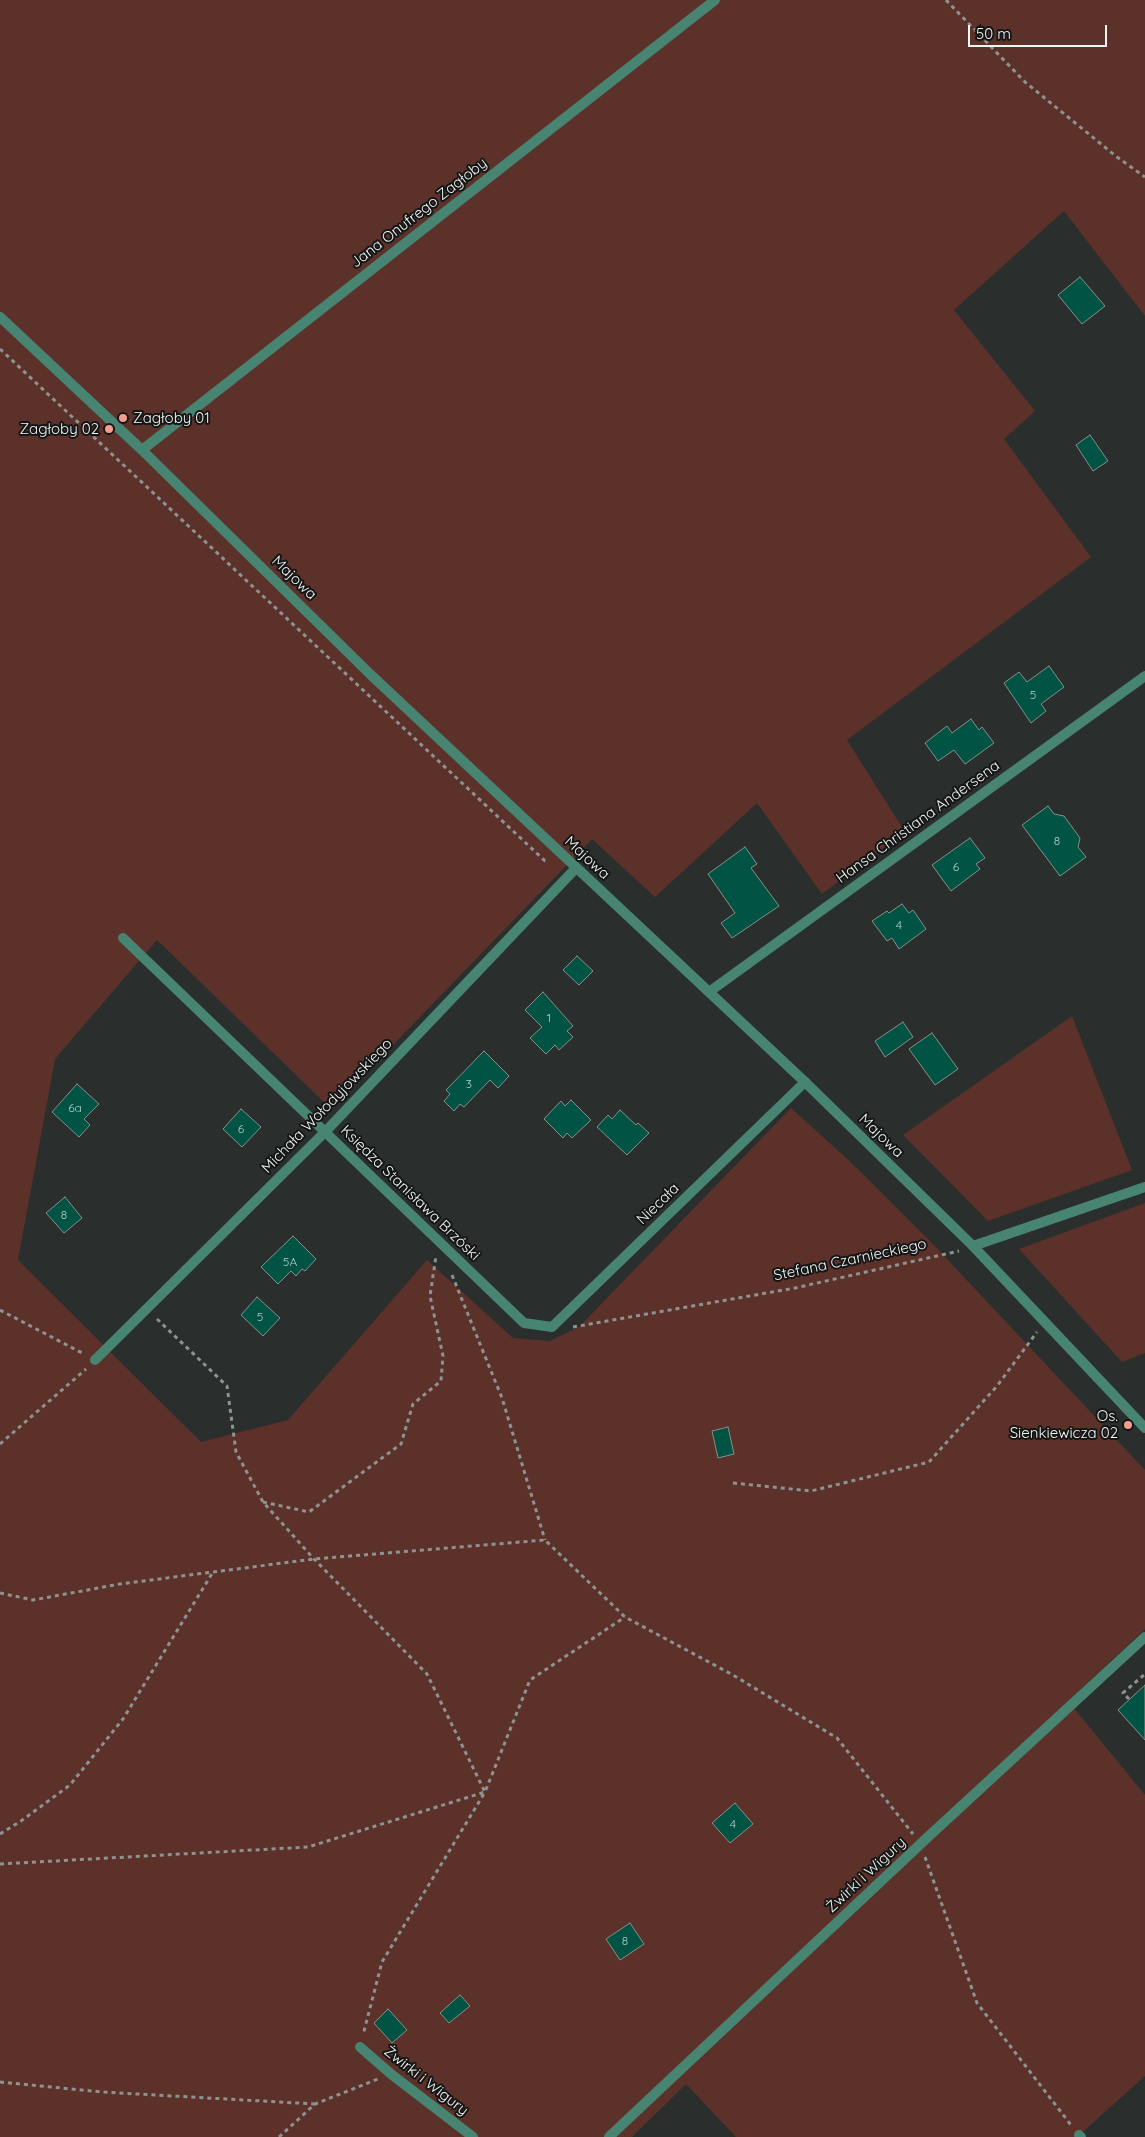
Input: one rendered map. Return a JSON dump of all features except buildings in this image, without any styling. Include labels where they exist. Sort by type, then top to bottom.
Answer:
[{"type":"street","name":"Jana Onufrego Zagłoby","points":[[142,450],[715,0]]},
{"type":"street","name":"Majowa","points":[[0,317],[142,450],[370,674],[805,1082],[973,1246],[1145,1428]]},
{"type":"street","name":"Hansa Christiana Andersena","points":[[709,992],[1145,676]]},
{"type":"street","name":"Michała Wołodyjowskiego","points":[[96,1360],[325,1132],[576,868]]},
{"type":"street","name":"Księdza Stanisława Brzóski","points":[[123,938],[524,1323],[552,1327]]},
{"type":"street","name":"Niecała","points":[[552,1327],[805,1082]]},
{"type":"street","points":[[973,1246],[1145,1187]]},
{"type":"street","name":"Żwirki i Wigury","points":[[609,2137],[920,1844],[1145,1637]]},
{"type":"street","name":"Żwirki i Wigury","points":[[360,2047],[391,2074],[473,2137]]},
{"type":"path","points":[[946,0],[1025,82],[1117,157],[1145,177]]},
{"type":"path","points":[[0,349],[546,861],[576,868]]},
{"type":"path","points":[[263,1502],[309,1512],[401,1444],[413,1404],[441,1381],[443,1356],[430,1296],[438,1241]]},
{"type":"path","name":"Stefana Czarnieckiego","points":[[552,1327],[579,1327],[796,1288],[958,1252],[973,1246]]},
{"type":"path","points":[[449,1269],[502,1398],[545,1540],[625,1617],[733,1675],[837,1738],[920,1844],[977,2004],[1080,2136]]},
{"type":"path","points":[[147,1309],[227,1386],[236,1452],[263,1502],[314,1559],[427,1674],[485,1792]]},
{"type":"path","points":[[0,1310],[96,1360],[0,1444]]},
{"type":"path","points":[[733,1483],[811,1492],[929,1462],[997,1386],[1045,1322]]},
{"type":"path","points":[[0,1593],[32,1600],[120,1584],[314,1559],[545,1540]]},
{"type":"path","points":[[0,1834],[70,1785],[123,1719],[213,1572]]},
{"type":"path","points":[[360,2047],[382,1962],[485,1792],[530,1680],[625,1617]]},
{"type":"path","points":[[1129,1700],[1123,1693],[1145,1674]]},
{"type":"path","points":[[0,1864],[308,1847],[485,1792]]},
{"type":"path","points":[[279,2137],[315,2104],[391,2074]]},
{"type":"path","points":[[0,2082],[102,2092],[315,2104]]},
{"type":"shaded area","points":[[0,0],[1145,0],[1145,316],[1064,211],[954,310],[1035,411],[1004,439],[1091,557],[847,740],[905,832],[822,894],[757,803],[655,897],[592,839],[331,1109],[157,940],[55,1059],[18,1260],[201,1442],[288,1420],[427,1260],[513,1338],[550,1341],[579,1327],[791,1108],[856,1167],[931,1242],[1145,1470],[1145,1629],[1068,1701],[1145,1795],[1145,2076],[1077,2137],[736,2137],[686,2084],[632,2137],[0,2137]]},
{"type":"shaded area","points":[[1072,1016],[1132,1170],[988,1221],[903,1135]]},
{"type":"shaded area","points":[[1145,1203],[1145,1353],[1122,1362],[1019,1249]]},
{"type":"place","name":"Zagłoby 01","points":[[123,418]]},
{"type":"place","name":"Zagłoby 02","points":[[109,429]]},
{"type":"place","name":"Os. Sienkiewicza 02","points":[[1128,1425]]}]
